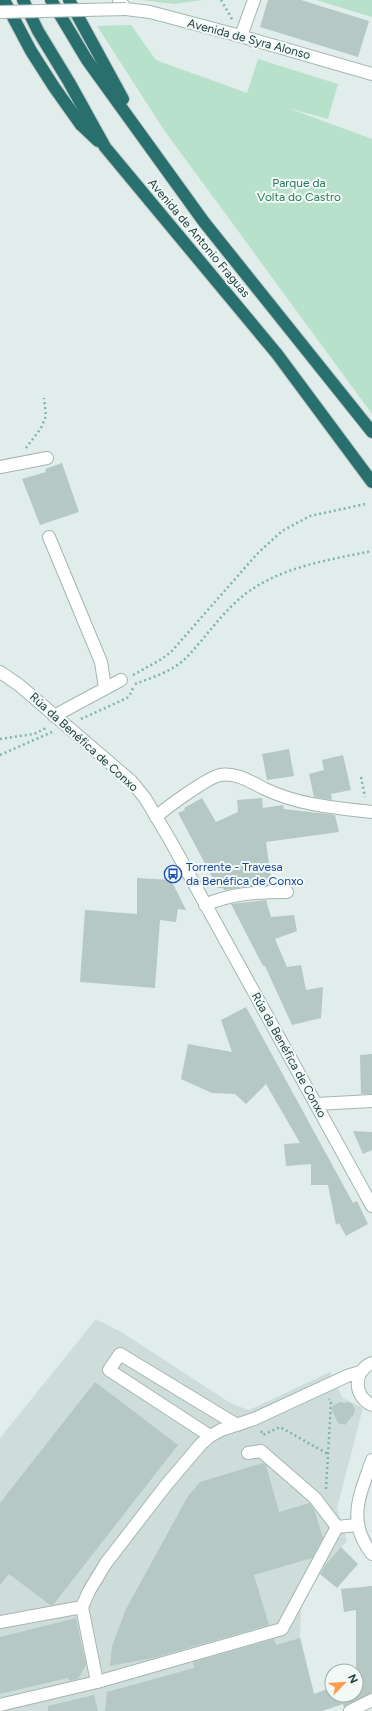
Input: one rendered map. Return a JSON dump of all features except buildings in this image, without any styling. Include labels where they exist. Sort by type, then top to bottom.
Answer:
[{"type":"highway","points":[[4,0],[31,51],[76,119],[106,147]]},
{"type":"highway","name":"Avenida de Antonio Fraguas","points":[[23,0],[38,31],[106,147],[277,354],[372,482]]},
{"type":"highway","name":"Avenida de Antonio Fraguas","points":[[51,0],[87,60],[204,222],[372,432]]},
{"type":"highway","points":[[69,0],[149,145]]},
{"type":"street","points":[[241,36],[254,0]]},
{"type":"street","name":"Avenida de Syra Alonso","points":[[0,12],[122,5],[241,36],[372,74]]},
{"type":"street","points":[[0,467],[47,458]]},
{"type":"street","points":[[49,537],[101,662],[105,688]]},
{"type":"street","name":"Rúa da Benéfica de Conxo","points":[[0,672],[19,685],[131,781],[138,789],[156,817],[372,1206]]},
{"type":"street","points":[[60,720],[105,688],[124,684]]},
{"type":"street","points":[[156,817],[180,798],[217,776],[229,774],[240,777],[292,800],[369,812]]},
{"type":"street","points":[[205,905],[227,896],[260,892],[287,892]]},
{"type":"street","points":[[316,1104],[372,1101]]},
{"type":"street","points":[[210,1436],[109,1370],[120,1354],[237,1425]]},
{"type":"street","points":[[96,1682],[82,1607],[89,1591],[106,1563],[167,1484],[201,1444],[210,1436],[221,1430],[254,1419],[347,1376],[360,1372],[372,1363]]},
{"type":"street","points":[[360,1372],[357,1387],[359,1393],[371,1406]]},
{"type":"street","points":[[338,1380],[357,1387]]},
{"type":"street","points":[[248,1453],[261,1451],[315,1498],[337,1527]]},
{"type":"street","points":[[372,1460],[358,1501],[357,1525],[365,1545],[372,1554]]},
{"type":"street","points":[[337,1527],[357,1525]]},
{"type":"street","points":[[0,1705],[96,1682],[282,1629],[337,1527]]},
{"type":"street","points":[[0,1622],[82,1607]]},
{"type":"street","points":[[352,1711],[372,1700]]},
{"type":"path","points":[[221,0],[232,20]]},
{"type":"path","points":[[25,449],[41,428],[46,416],[44,398]]},
{"type":"path","points":[[124,684],[171,652],[257,554],[282,531],[310,516],[365,504]]},
{"type":"path","points":[[124,684],[177,666],[189,655],[223,615],[244,596],[262,583],[286,572],[316,562],[372,551]]},
{"type":"path","points":[[0,739],[34,734],[60,720]]},
{"type":"path","points":[[0,755],[60,720]]},
{"type":"path","points":[[361,777],[369,812]]},
{"type":"path","points":[[315,1498],[326,1492],[331,1402],[323,1387]]},
{"type":"path","points":[[254,1419],[263,1435],[280,1427],[328,1454]]},
{"type":"shaded area","points":[[96,1319],[123,1333],[232,1404],[249,1410],[330,1372],[343,1398],[363,1408],[337,1508],[347,1541],[324,1566],[301,1608],[300,1636],[313,1689],[307,1692],[309,1711],[0,1711],[0,1438]]},
{"type":"green space","points":[[142,0],[203,0],[174,4]]},
{"type":"green space","points":[[316,0],[372,0],[372,17],[368,16]]},
{"type":"green space","name":"Parque da Volta do Castro","points":[[131,25],[156,60],[247,93],[258,59],[338,84],[328,119],[288,108],[372,139],[372,414],[164,130],[97,26]]},
{"type":"place","name":"Torrente - Travesa da Benéfica de Conxo","points":[[173,874]]}]
